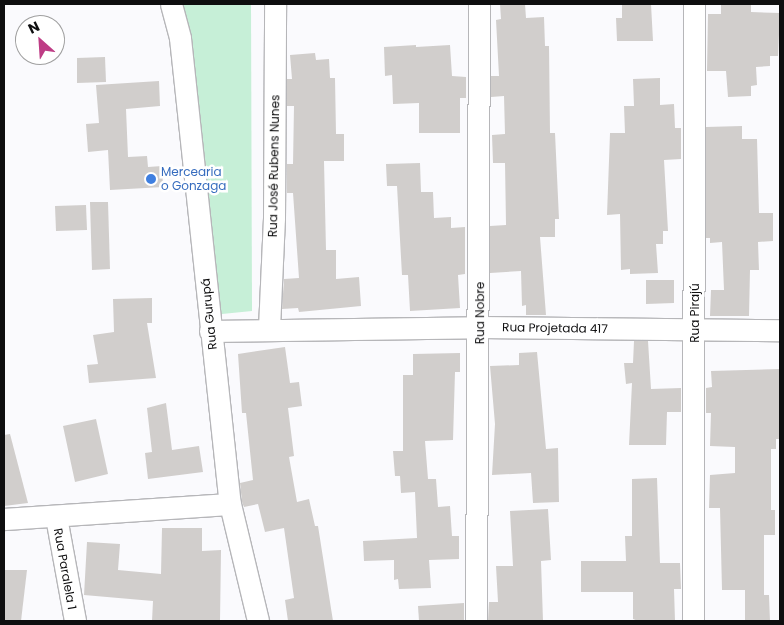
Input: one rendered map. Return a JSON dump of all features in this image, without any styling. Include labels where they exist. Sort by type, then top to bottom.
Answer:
[{"type":"street","name":"Rua Gurupá","points":[[171,4],[180,38],[230,504],[258,621]]},
{"type":"street","name":"Rua José Rubens Nunes","points":[[269,328],[274,218],[275,4]]},
{"type":"street","name":"Rua Nobre","points":[[476,621],[480,327],[480,4]]},
{"type":"street","name":"Rua Pirajú","points":[[693,621],[695,329],[694,4]]},
{"type":"street","name":"Rua Projetada 417","points":[[210,331],[269,328],[480,327],[780,330]]},
{"type":"street","points":[[4,519],[230,504]]},
{"type":"street","name":"Rua Paralela 1","points":[[56,517],[75,621]]},
{"type":"green space","points":[[178,4],[251,4],[252,311],[212,315]]},
{"type":"building","points":[[500,4],[525,4],[526,18],[544,17],[545,46],[549,46],[550,133],[555,133],[559,219],[555,219],[555,237],[540,237],[546,315],[526,315],[526,305],[522,306],[521,271],[490,273],[490,226],[506,225],[505,163],[493,163],[492,135],[505,134],[504,96],[491,97],[491,76],[499,76],[496,20],[501,19]]},
{"type":"building","points":[[622,4],[651,4],[653,41],[617,41],[616,18],[622,18]]},
{"type":"building","points":[[721,4],[751,4],[751,12],[780,13],[778,56],[770,56],[770,66],[756,67],[757,85],[751,86],[751,96],[728,97],[726,71],[707,71],[708,14],[721,14]]},
{"type":"building","points":[[416,45],[416,47],[450,45],[452,76],[466,77],[466,98],[460,98],[460,133],[419,133],[419,103],[393,104],[392,75],[385,76],[384,47]]},
{"type":"building","points":[[315,53],[316,60],[329,59],[330,78],[335,78],[336,134],[344,134],[344,161],[324,161],[326,250],[336,250],[336,279],[359,277],[361,306],[299,312],[298,308],[282,309],[284,279],[299,278],[293,193],[287,193],[287,164],[293,164],[294,106],[287,106],[287,79],[292,79],[290,55]]},
{"type":"building","points":[[105,57],[106,82],[77,83],[77,58]]},
{"type":"building","points":[[660,78],[660,105],[674,104],[675,128],[681,128],[681,159],[664,160],[668,231],[663,231],[663,244],[656,244],[658,273],[630,274],[630,269],[621,270],[620,214],[607,215],[610,133],[625,133],[624,106],[634,106],[633,79]]},
{"type":"building","points":[[159,81],[160,106],[126,109],[128,157],[147,156],[148,167],[162,166],[163,187],[110,190],[108,150],[88,152],[86,124],[99,123],[96,85]]},
{"type":"building","points":[[742,126],[742,139],[757,139],[759,213],[773,213],[773,241],[758,242],[759,270],[750,270],[749,316],[710,316],[711,290],[724,290],[722,242],[710,243],[710,238],[706,238],[706,127]]},
{"type":"building","points":[[420,163],[421,192],[433,192],[434,218],[451,217],[451,228],[465,227],[465,274],[458,275],[460,308],[410,311],[408,275],[402,275],[397,186],[387,186],[386,164]]},
{"type":"building","points":[[90,202],[108,202],[110,269],[92,270]]},
{"type":"building","points":[[86,205],[87,230],[56,231],[55,206]]},
{"type":"building","points":[[646,280],[674,280],[674,303],[646,304]]},
{"type":"building","points":[[152,298],[152,323],[147,323],[156,378],[89,383],[87,365],[98,364],[93,335],[114,332],[113,299]]},
{"type":"building","points":[[634,341],[648,341],[651,389],[681,388],[681,412],[667,412],[666,445],[629,445],[632,383],[626,384],[624,363],[633,363]]},
{"type":"building","points":[[285,347],[290,383],[299,382],[302,406],[288,408],[294,456],[289,457],[297,502],[309,499],[315,526],[318,526],[333,621],[288,621],[285,600],[294,598],[284,528],[265,532],[258,504],[244,507],[242,502],[240,483],[253,480],[246,413],[242,413],[238,354]]},
{"type":"building","points":[[537,352],[546,449],[558,448],[559,502],[533,503],[531,473],[492,475],[495,424],[490,366],[519,365],[519,353]]},
{"type":"building","points":[[460,353],[460,372],[455,372],[453,440],[425,441],[428,479],[436,479],[438,507],[450,506],[452,536],[459,536],[459,559],[429,560],[431,588],[399,589],[398,579],[394,580],[394,560],[364,561],[363,541],[417,538],[415,492],[401,493],[400,476],[395,476],[393,451],[403,451],[403,375],[413,375],[413,354]]},
{"type":"building","points":[[780,369],[780,439],[776,439],[776,449],[771,449],[771,510],[775,510],[775,535],[764,535],[764,595],[769,595],[770,621],[745,621],[745,590],[722,590],[720,508],[709,508],[710,475],[735,473],[735,447],[710,446],[711,413],[706,413],[706,388],[712,387],[711,371]]},
{"type":"building","points":[[166,403],[172,450],[199,446],[203,472],[148,479],[145,453],[152,452],[147,408]]},
{"type":"building","points":[[96,419],[108,474],[75,482],[63,426]]},
{"type":"building","points":[[10,434],[28,503],[4,506],[4,435]]},
{"type":"building","points":[[657,478],[660,563],[680,563],[681,589],[674,589],[675,621],[638,621],[633,619],[633,592],[581,592],[581,561],[626,561],[625,536],[632,536],[632,479]]},
{"type":"building","points":[[548,509],[551,560],[541,561],[543,621],[488,621],[489,602],[498,602],[496,566],[513,566],[510,511]]},
{"type":"building","points":[[162,528],[202,528],[202,551],[221,550],[220,621],[152,621],[153,601],[84,595],[87,542],[120,544],[118,570],[161,574]]},
{"type":"building","points":[[4,570],[27,570],[21,621],[4,621]]},
{"type":"building","points":[[464,603],[464,621],[419,621],[418,606]]},
{"type":"place","name":"Mercearia o Gonzaga","points":[[151,179]]}]
